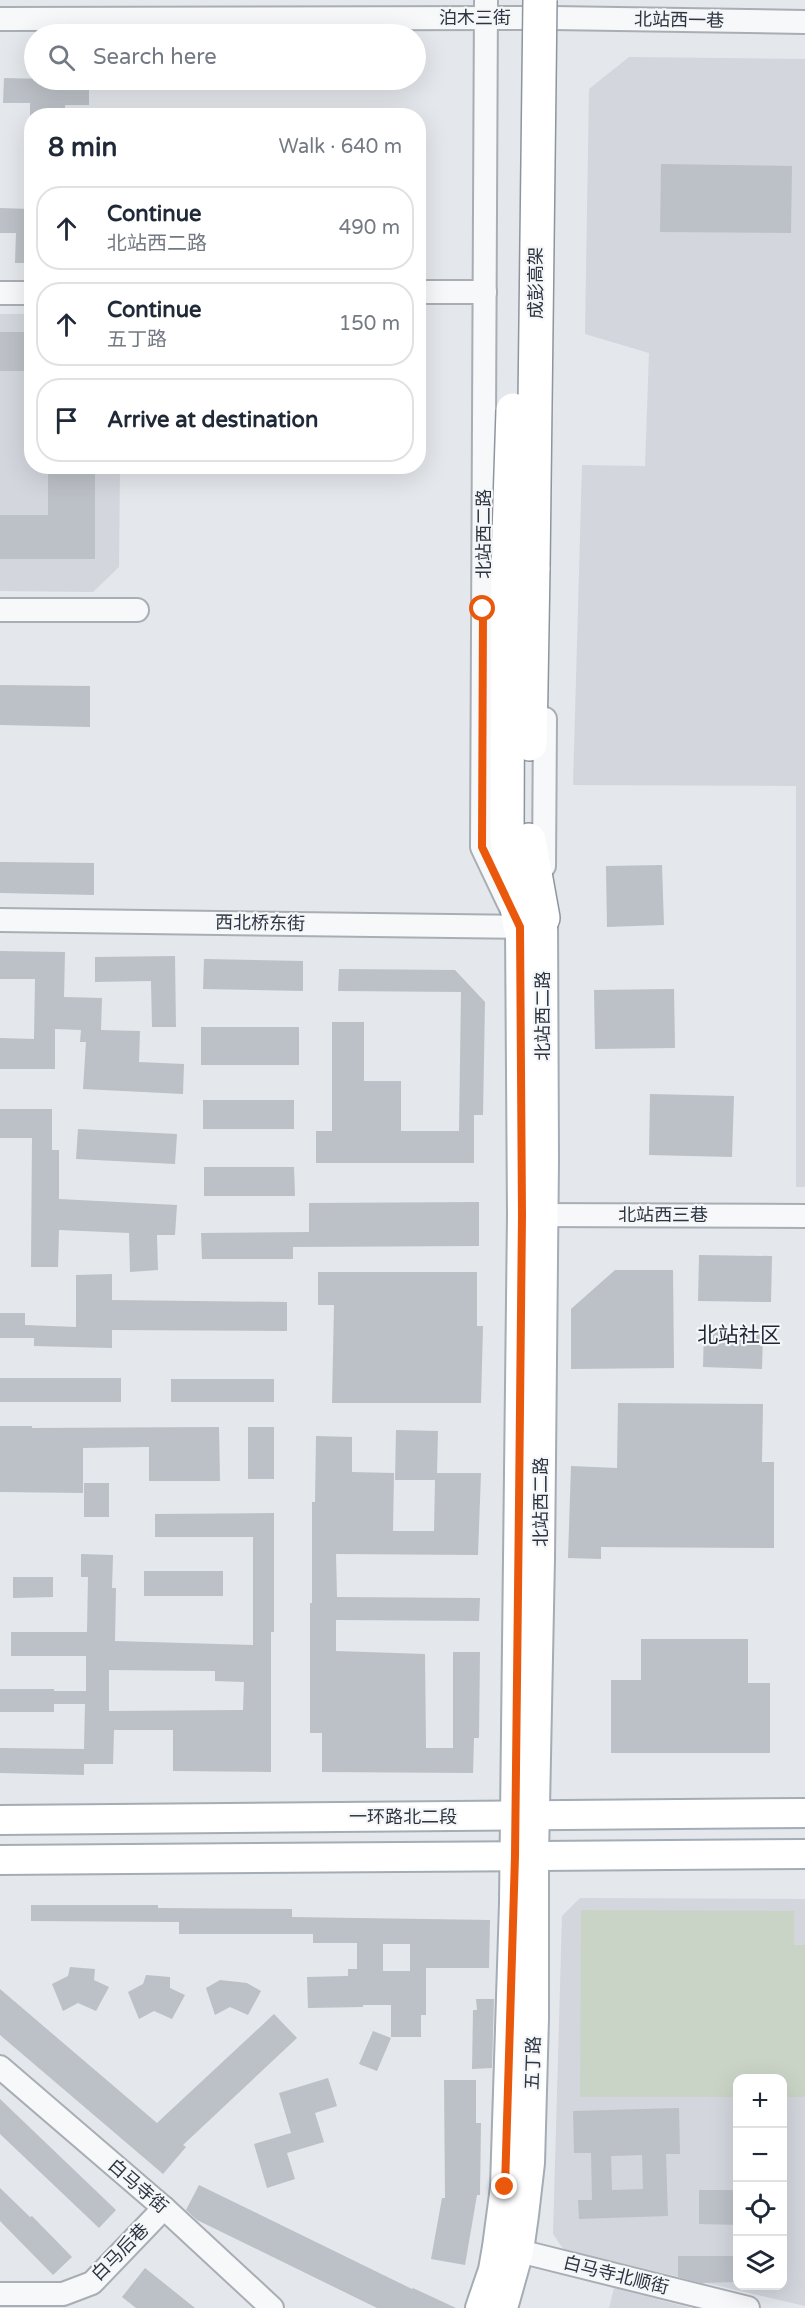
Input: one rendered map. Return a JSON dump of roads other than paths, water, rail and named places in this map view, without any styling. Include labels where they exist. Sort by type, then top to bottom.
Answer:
[{"type":"highway","name":"成彭高架","points":[[521,0],[521,566]]},
{"type":"highway","name":"成彭高架","points":[[521,566],[549,6]]},
{"type":"highway","points":[[521,566],[531,922]]},
{"type":"main road","name":"北站西二路","points":[[525,1816],[532,1215],[531,922]]},
{"type":"main road","name":"一环路北二段","points":[[0,1820],[805,1812]]},
{"type":"main road","name":"五丁路","points":[[480,2308],[493,2270],[505,2187],[525,1816]]},
{"type":"main road","points":[[0,1860],[805,1854]]},
{"type":"main road","name":"五丁路","points":[[503,2308],[519,2251],[530,2163],[534,2019],[524,1856]]},
{"type":"street","name":"泊木三街","points":[[0,19],[549,6]]},
{"type":"street","name":"北站西二路","points":[[531,922],[549,6]]},
{"type":"street","name":"北站西一巷","points":[[549,6],[805,22]]},
{"type":"street","name":"北站西二路","points":[[486,9],[482,847],[531,922]]},
{"type":"street","points":[[426,292],[485,292]]},
{"type":"street","points":[[0,293],[24,293]]},
{"type":"street","points":[[0,610],[136,610]]},
{"type":"street","name":"西北桥东街","points":[[0,920],[531,922]]},
{"type":"street","name":"北站西三巷","points":[[532,1215],[805,1216]]},
{"type":"street","name":"白马寺街","points":[[0,2067],[164,2208],[272,2308]]},
{"type":"street","name":"白马后巷","points":[[0,2294],[63,2294],[92,2283],[164,2208]]},
{"type":"street","name":"白马寺北顺街","points":[[519,2251],[748,2308]]},
{"type":"district","name":"北站社区","points":[[739,1335]]}]
